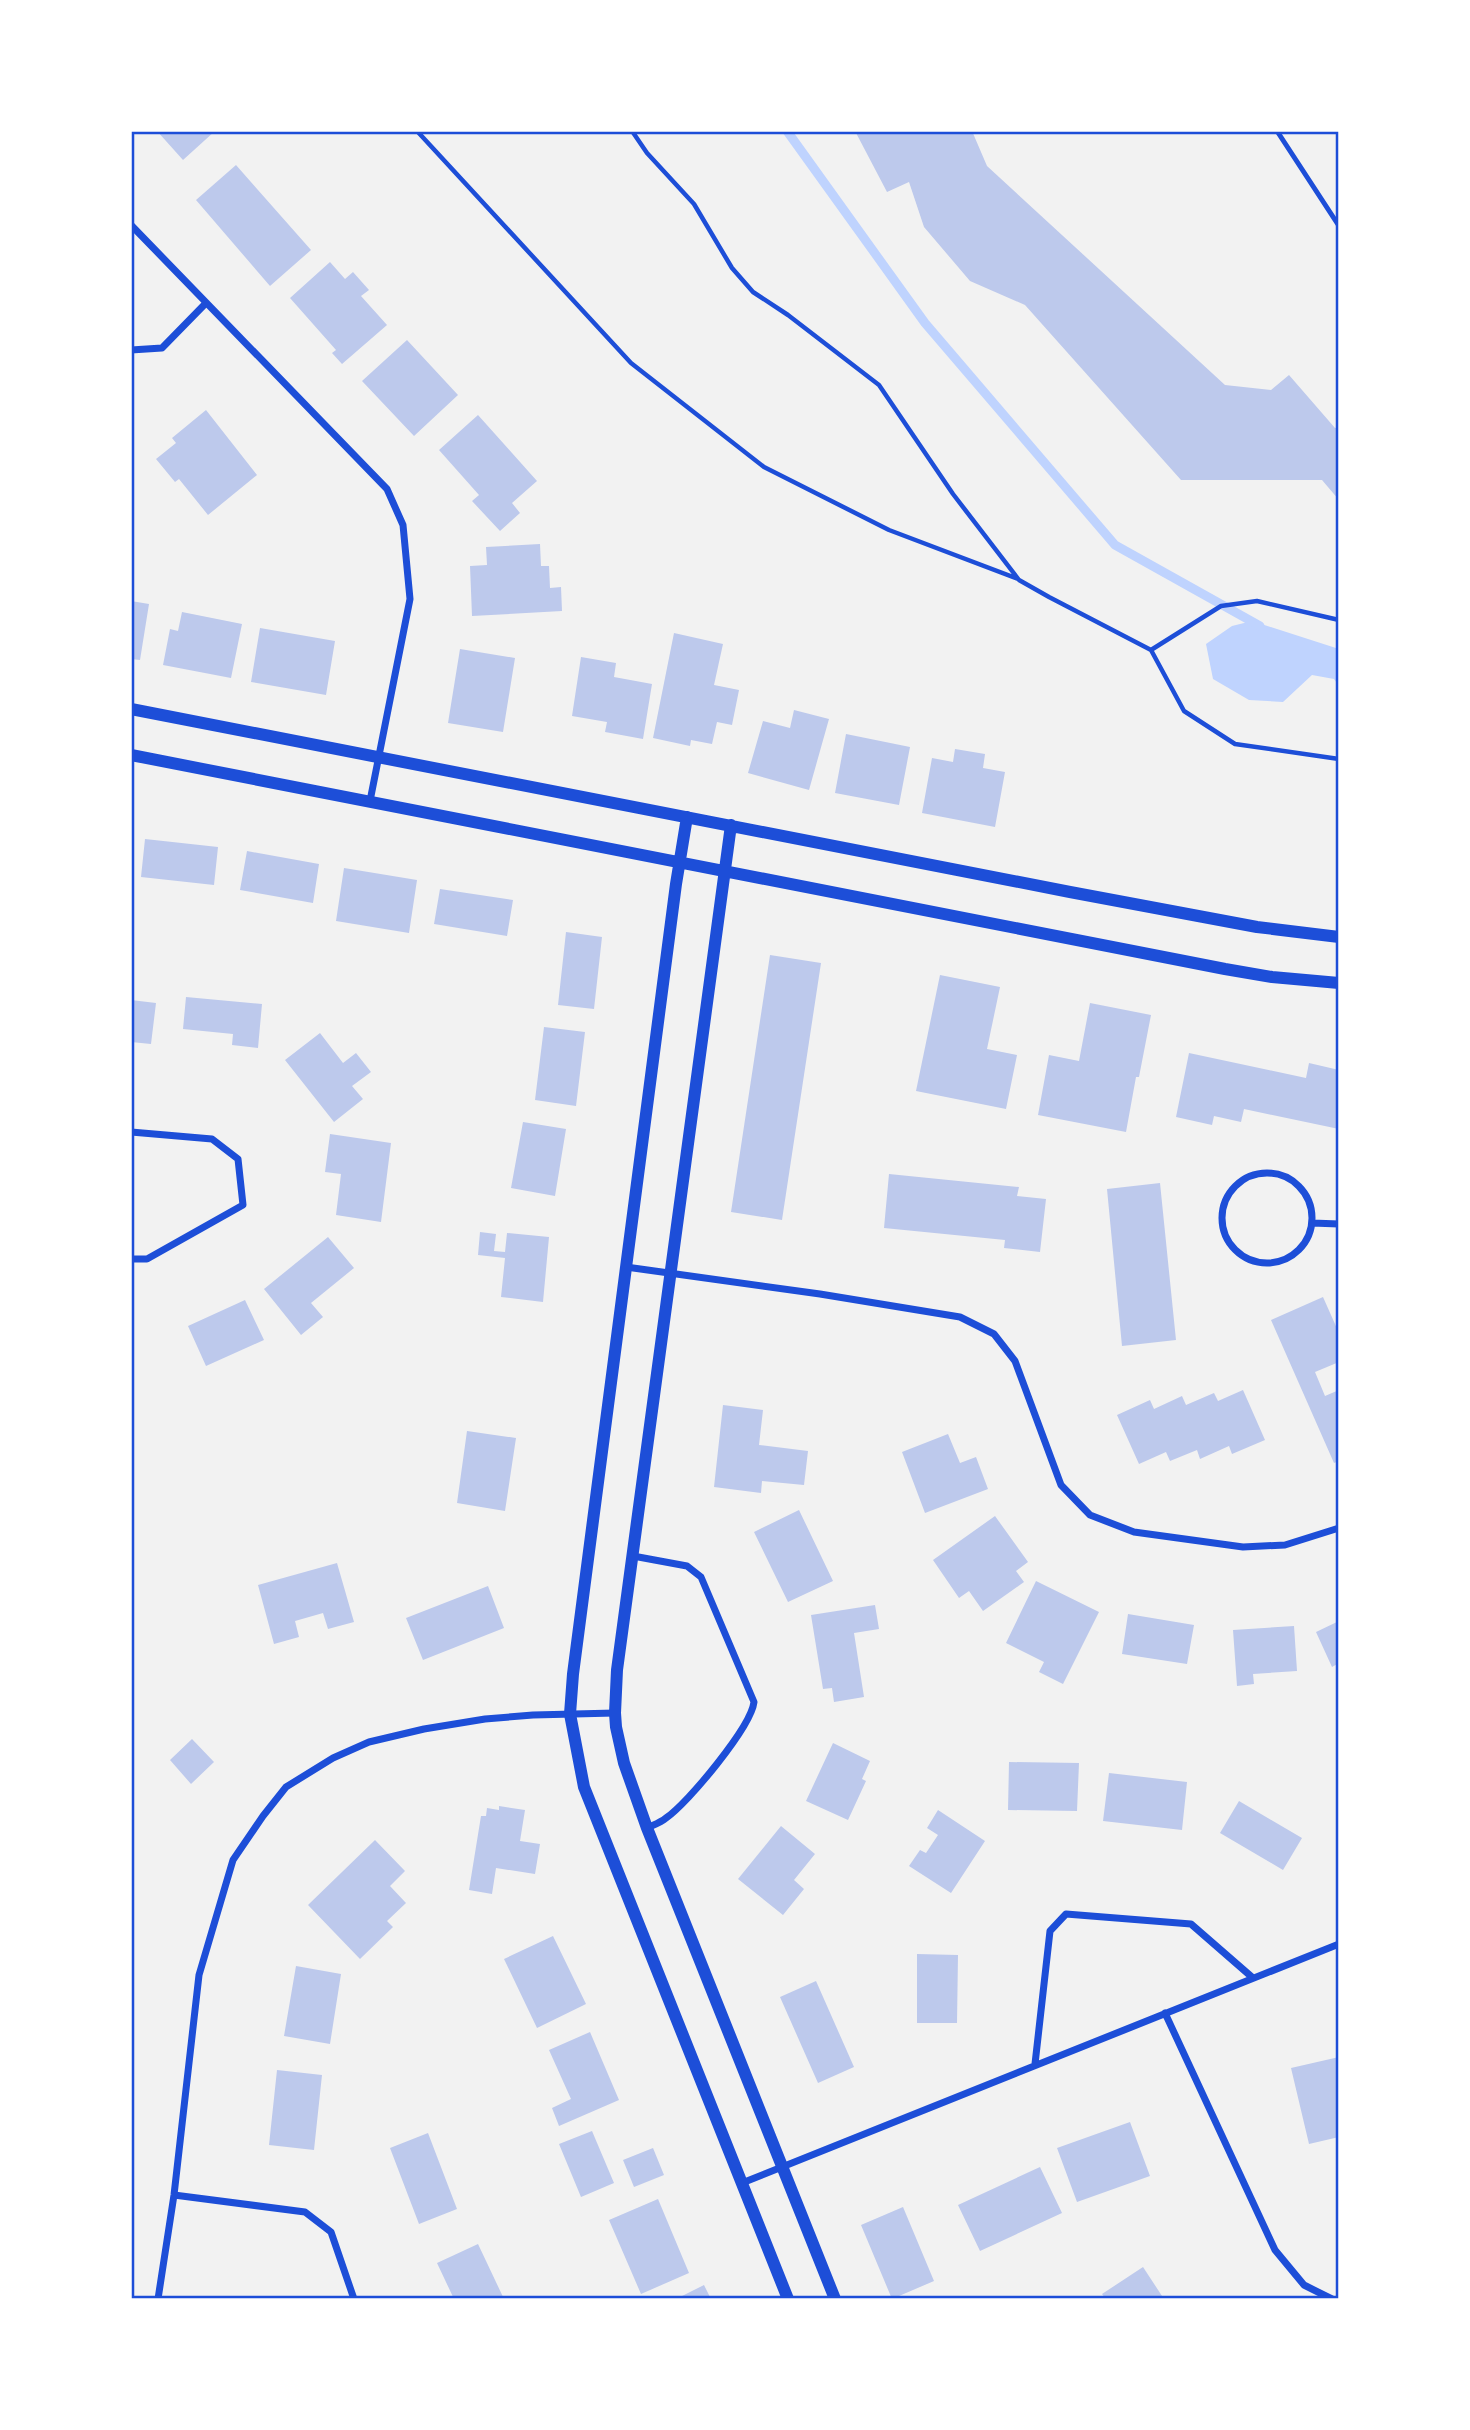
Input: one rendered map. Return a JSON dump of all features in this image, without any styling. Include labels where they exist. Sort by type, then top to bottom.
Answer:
[{"type":"street","points":[[131,225],[387,489],[403,525],[410,599],[370,801]]},
{"type":"street","points":[[131,241],[139,232]]},
{"type":"street","points":[[131,350],[162,348],[206,303]]},
{"type":"street","points":[[131,709],[1256,927],[1339,937]]},
{"type":"street","points":[[131,755],[1248,973],[1339,984]]},
{"type":"street","points":[[687,817],[575,1653],[570,1714],[584,1787],[788,2299]]},
{"type":"street","points":[[731,825],[617,1670],[615,1713],[624,1763],[647,1828],[835,2299]]},
{"type":"street","points":[[131,1132],[212,1139],[238,1159],[243,1205],[148,1259],[131,1259]]},
{"type":"street","points":[[1269,1173],[1284,1176],[1297,1185],[1307,1197],[1312,1223],[1300,1250],[1287,1259],[1272,1263],[1256,1262],[1234,1248],[1226,1235],[1223,1207],[1232,1190],[1244,1180],[1253,1175],[1269,1173]]},
{"type":"street","points":[[1312,1223],[1339,1224]]},
{"type":"street","points":[[626,1267],[960,1317],[994,1334],[1015,1361],[1061,1485],[1090,1515],[1134,1532],[1242,1547],[1285,1545],[1339,1528]]},
{"type":"street","points":[[634,1556],[687,1566],[701,1577],[754,1702],[744,1728],[684,1802],[667,1818],[647,1828]]},
{"type":"street","points":[[158,2299],[174,2195],[199,1975],[233,1860],[263,1816],[286,1787],[369,1742],[473,1721],[615,1713]]},
{"type":"street","points":[[1035,2064],[1050,1931],[1066,1914],[1191,1924],[1253,1978]]},
{"type":"street","points":[[742,2183],[1339,1944]]},
{"type":"street","points":[[1165,2013],[1275,2250],[1304,2285],[1332,2299]]},
{"type":"street","points":[[174,2195],[305,2212],[331,2232],[354,2299]]},
{"type":"lane","points":[[1277,131],[1339,226]]},
{"type":"path","points":[[417,131],[631,363],[764,467],[889,530],[1019,580],[1152,650],[1184,711],[1235,744],[1339,759]]},
{"type":"path","points":[[632,131],[694,204],[732,268],[753,292],[788,315],[879,385],[953,494],[1019,580]]},
{"type":"path","points":[[1152,650],[1221,606],[1257,601],[1339,620]]},
{"type":"water","points":[[1252,621],[1339,649],[1339,686],[1334,679],[1312,675],[1283,702],[1249,700],[1213,679],[1206,644],[1232,626]]},
{"type":"building","points":[[157,131],[215,131],[183,160]]},
{"type":"building","points":[[855,131],[972,131],[987,166],[1225,385],[1271,390],[1289,375],[1335,428],[1339,427],[1339,500],[1322,480],[1181,480],[1025,305],[970,281],[924,227],[909,182],[887,192]]},
{"type":"building","points":[[236,165],[311,250],[270,286],[196,200]]},
{"type":"building","points":[[330,262],[345,279],[353,272],[369,290],[361,296],[387,325],[342,364],[332,353],[336,350],[290,298]]},
{"type":"building","points":[[407,340],[458,395],[414,436],[362,381]]},
{"type":"building","points":[[206,410],[257,475],[208,515],[179,479],[175,482],[156,459],[176,443],[172,438]]},
{"type":"building","points":[[478,415],[537,481],[512,503],[520,513],[500,531],[472,501],[479,495],[439,450]]},
{"type":"building","points":[[540,544],[541,566],[549,566],[550,588],[561,587],[562,611],[472,616],[470,566],[487,565],[486,547]]},
{"type":"building","points":[[131,601],[149,604],[140,660],[131,659]]},
{"type":"building","points":[[182,612],[242,624],[231,678],[163,665],[170,629],[178,631]]},
{"type":"building","points":[[260,628],[335,641],[326,695],[251,682]]},
{"type":"building","points":[[674,633],[723,644],[714,685],[739,690],[732,725],[717,722],[712,744],[691,740],[690,746],[653,738]]},
{"type":"building","points":[[460,649],[515,658],[503,732],[448,723]]},
{"type":"building","points":[[581,657],[616,663],[614,677],[652,684],[643,739],[605,732],[607,722],[572,716]]},
{"type":"building","points":[[794,710],[829,719],[809,790],[748,773],[763,721],[790,728]]},
{"type":"building","points":[[846,734],[910,747],[899,805],[835,793]]},
{"type":"building","points":[[955,749],[985,754],[983,768],[1005,772],[995,827],[922,813],[932,758],[953,762]]},
{"type":"building","points":[[145,839],[218,847],[214,885],[141,877]]},
{"type":"building","points":[[247,851],[319,864],[313,903],[240,890]]},
{"type":"building","points":[[344,868],[417,880],[409,933],[336,921]]},
{"type":"building","points":[[440,889],[513,900],[507,936],[434,924]]},
{"type":"building","points":[[566,932],[602,937],[594,1009],[558,1005]]},
{"type":"building","points":[[770,955],[821,963],[782,1220],[731,1212]]},
{"type":"building","points":[[940,975],[1000,987],[987,1049],[1017,1055],[1006,1109],[916,1091]]},
{"type":"building","points":[[186,997],[262,1004],[258,1048],[232,1045],[233,1034],[183,1029]]},
{"type":"building","points":[[131,1000],[156,1003],[151,1044],[131,1042]]},
{"type":"building","points":[[1090,1003],[1151,1015],[1126,1132],[1038,1115],[1049,1055],[1079,1061]]},
{"type":"building","points":[[544,1027],[585,1032],[576,1106],[535,1100]]},
{"type":"building","points":[[320,1033],[343,1063],[356,1053],[371,1072],[352,1086],[363,1099],[334,1122],[285,1060]]},
{"type":"building","points":[[1189,1053],[1306,1078],[1309,1063],[1339,1070],[1339,1129],[1244,1109],[1241,1122],[1214,1116],[1212,1125],[1176,1117]]},
{"type":"building","points":[[523,1122],[566,1129],[555,1196],[511,1188]]},
{"type":"building","points":[[330,1134],[391,1143],[381,1222],[336,1215],[341,1174],[325,1172]]},
{"type":"building","points":[[889,1174],[1019,1187],[1017,1196],[1046,1199],[1040,1252],[1004,1248],[1005,1240],[884,1228]]},
{"type":"building","points":[[1160,1183],[1176,1340],[1122,1346],[1107,1189]]},
{"type":"building","points":[[480,1232],[496,1234],[494,1251],[505,1252],[507,1233],[549,1237],[543,1302],[501,1297],[505,1258],[478,1255]]},
{"type":"building","points":[[328,1237],[354,1268],[311,1303],[323,1317],[301,1335],[264,1289]]},
{"type":"building","points":[[1323,1297],[1339,1333],[1339,1362],[1315,1372],[1325,1396],[1339,1390],[1339,1461],[1334,1463],[1271,1320]]},
{"type":"building","points":[[245,1300],[264,1340],[206,1366],[188,1326]]},
{"type":"building","points":[[1243,1390],[1265,1440],[1232,1454],[1229,1446],[1200,1459],[1197,1450],[1170,1461],[1166,1452],[1139,1464],[1117,1415],[1150,1400],[1154,1409],[1182,1396],[1186,1405],[1214,1393],[1218,1401]]},
{"type":"building","points":[[723,1405],[763,1410],[759,1445],[808,1451],[804,1485],[762,1481],[761,1493],[714,1487]]},
{"type":"building","points":[[467,1431],[516,1438],[505,1511],[457,1503]]},
{"type":"building","points":[[948,1434],[960,1463],[976,1457],[988,1489],[925,1513],[902,1452]]},
{"type":"building","points":[[799,1510],[833,1581],[788,1602],[754,1532]]},
{"type":"building","points":[[995,1516],[1028,1562],[1016,1571],[1024,1582],[983,1611],[969,1591],[959,1598],[933,1560]]},
{"type":"building","points":[[337,1563],[354,1622],[328,1629],[323,1613],[295,1621],[299,1637],[274,1644],[258,1585]]},
{"type":"building","points":[[1036,1581],[1099,1612],[1063,1684],[1039,1672],[1044,1662],[1006,1643]]},
{"type":"building","points":[[488,1586],[504,1628],[423,1660],[406,1618]]},
{"type":"building","points":[[875,1605],[879,1629],[854,1633],[864,1697],[834,1702],[832,1688],[823,1689],[811,1615]]},
{"type":"building","points":[[1128,1614],[1194,1625],[1187,1664],[1122,1654]]},
{"type":"building","points":[[1339,1621],[1339,1663],[1332,1667],[1316,1632]]},
{"type":"building","points":[[1294,1626],[1297,1671],[1253,1674],[1254,1684],[1237,1686],[1233,1630]]},
{"type":"building","points":[[192,1739],[214,1762],[191,1784],[170,1760]]},
{"type":"building","points":[[833,1743],[870,1761],[862,1779],[866,1781],[848,1820],[806,1801]]},
{"type":"building","points":[[1009,1762],[1079,1763],[1077,1811],[1008,1810]]},
{"type":"building","points":[[1109,1773],[1187,1782],[1182,1830],[1103,1821]]},
{"type":"building","points":[[1239,1801],[1302,1838],[1283,1870],[1220,1833]]},
{"type":"building","points":[[499,1806],[525,1810],[520,1841],[540,1844],[535,1874],[496,1868],[492,1894],[469,1890],[481,1816],[486,1816],[487,1808],[499,1810]]},
{"type":"building","points":[[938,1810],[985,1841],[951,1893],[909,1866],[920,1850],[926,1853],[938,1835],[927,1828]]},
{"type":"building","points":[[781,1826],[815,1854],[794,1880],[804,1889],[783,1915],[738,1879]]},
{"type":"building","points":[[375,1840],[405,1871],[390,1886],[406,1903],[387,1921],[393,1927],[360,1959],[308,1905]]},
{"type":"building","points":[[553,1936],[586,2004],[537,2028],[504,1959]]},
{"type":"building","points":[[917,1954],[958,1955],[957,2023],[917,2023]]},
{"type":"building","points":[[296,1966],[341,1974],[330,2044],[284,2036]]},
{"type":"building","points":[[816,1981],[854,2067],[818,2083],[780,1997]]},
{"type":"building","points":[[590,2032],[619,2100],[559,2126],[552,2108],[571,2099],[549,2050]]},
{"type":"building","points":[[1339,2057],[1339,2137],[1309,2144],[1291,2068]]},
{"type":"building","points":[[277,2070],[322,2075],[314,2150],[269,2145]]},
{"type":"building","points":[[1130,2122],[1150,2176],[1077,2202],[1057,2148]]},
{"type":"building","points":[[592,2131],[614,2183],[581,2197],[559,2144]]},
{"type":"building","points":[[428,2133],[457,2209],[419,2224],[390,2148]]},
{"type":"building","points":[[653,2148],[664,2175],[634,2187],[623,2160]]},
{"type":"building","points":[[1040,2167],[1062,2213],[980,2251],[958,2205]]},
{"type":"building","points":[[658,2199],[689,2273],[641,2294],[609,2220]]},
{"type":"building","points":[[903,2207],[934,2281],[892,2299],[861,2225]]},
{"type":"building","points":[[478,2244],[504,2299],[454,2299],[437,2263]]},
{"type":"building","points":[[1143,2267],[1164,2299],[1106,2299],[1102,2294]]},
{"type":"building","points":[[704,2285],[711,2299],[676,2299]]},
{"type":"waterway","points":[[787,131],[925,323],[1115,545],[1260,626]]}]
